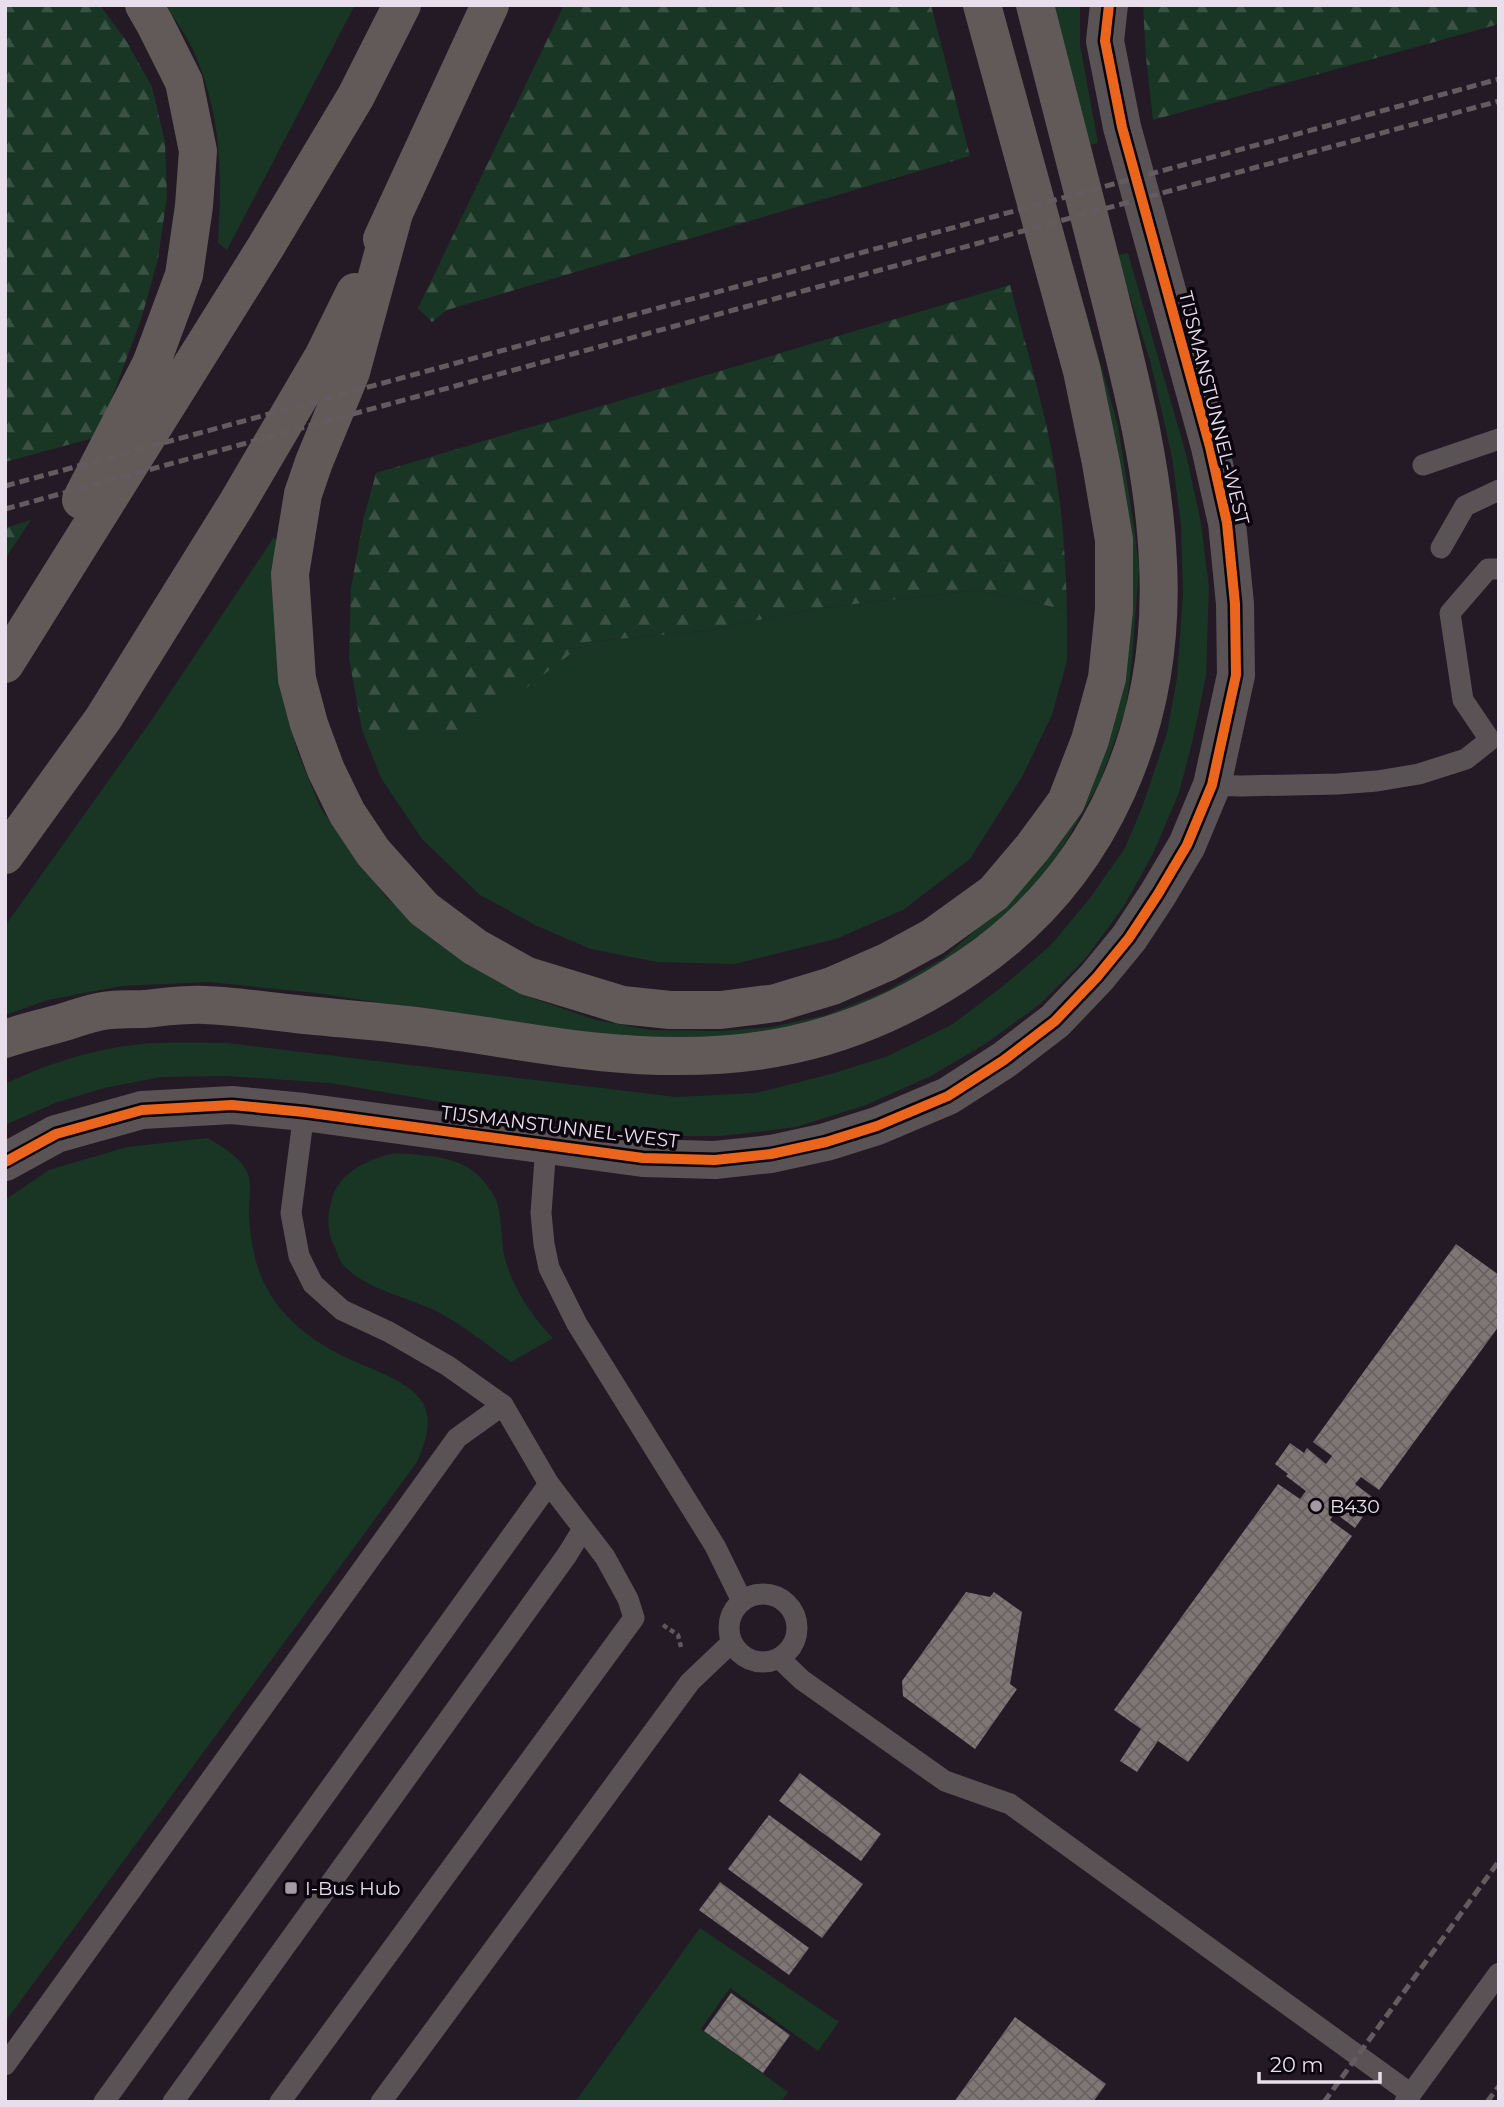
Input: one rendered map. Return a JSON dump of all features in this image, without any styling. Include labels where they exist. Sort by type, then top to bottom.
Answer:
[{"type":"highway","points":[[5,648],[151,365],[184,275],[194,206],[198,151],[184,82],[144,5]]},
{"type":"highway","points":[[5,664],[272,236],[356,96],[402,5]]},
{"type":"highway","points":[[5,855],[103,719],[236,505],[324,355],[393,217],[490,5]]},
{"type":"highway","points":[[393,217],[351,372],[303,494],[290,574],[297,679],[326,770],[347,813],[373,852],[424,909],[475,947],[527,976],[622,1005],[670,1010],[721,1010],[776,1003],[832,986],[887,962],[933,937],[994,893],[1066,802],[1090,740],[1107,678],[1114,610],[1114,540],[1101,463],[1082,371],[982,5]]},
{"type":"highway","points":[[5,1039],[102,1011],[204,1005],[435,1028],[594,1052],[704,1057],[760,1051],[808,1042],[869,1022],[934,990],[992,951],[1032,914],[1074,866],[1104,819],[1134,751],[1150,694],[1158,624],[1158,561],[1152,494],[1140,428],[1126,360],[1035,5]]},
{"type":"street","name":"TIJSMANSTUNNEL-WEST","points":[[5,1162],[57,1134],[142,1110],[232,1105],[303,1112],[643,1158],[715,1160],[771,1154],[826,1142],[877,1126],[948,1096],[1004,1060],[1055,1021],[1097,977],[1129,939],[1187,845],[1212,785],[1236,676],[1235,604],[1227,523],[1210,447],[1122,127],[1105,41],[1109,5]]},
{"type":"lane","points":[[1423,465],[1499,439]]},
{"type":"lane","points":[[1441,548],[1465,506],[1499,490]]},
{"type":"lane","points":[[1212,785],[1377,781],[1419,774],[1466,759],[1490,740],[1463,700],[1450,613],[1488,569],[1499,569]]},
{"type":"lane","points":[[280,2102],[634,1618],[628,1600],[605,1557],[550,1484],[503,1405],[448,1366],[389,1332],[342,1310],[313,1284],[299,1256],[291,1213],[303,1112]]},
{"type":"lane","points":[[546,1144],[541,1213],[549,1268],[576,1324],[715,1546],[742,1601]]},
{"type":"lane","points":[[5,2065],[457,1438],[503,1405]]},
{"type":"lane","points":[[104,2102],[550,1484]]},
{"type":"lane","points":[[173,2102],[559,1567],[583,1529]]},
{"type":"lane","points":[[763,1594],[785,1601],[797,1620],[798,1631],[789,1652],[769,1663],[746,1659],[737,1652],[728,1631],[729,1620],[742,1601],[763,1594]]},
{"type":"lane","points":[[381,2102],[690,1682],[731,1643]]},
{"type":"lane","points":[[779,1659],[802,1679],[945,1781],[1010,1804],[1408,2098],[1499,1973]]},
{"type":"green space","points":[[5,5],[100,5],[127,42],[152,87],[165,142],[167,196],[158,259],[141,320],[97,437],[5,462]]},
{"type":"green space","points":[[166,5],[355,5],[227,250],[218,243],[220,170],[210,99],[194,52]]},
{"type":"green space","points":[[564,5],[931,5],[970,156],[447,310],[432,322],[418,308]]},
{"type":"green space","points":[[1052,5],[1080,5],[1080,45],[1098,143],[1087,146]]},
{"type":"green space","points":[[1143,5],[1499,5],[1499,24],[1153,120]]},
{"type":"green space","points":[[1128,253],[1186,454],[1201,523],[1209,588],[1206,676],[1179,793],[1153,854],[1124,906],[1085,959],[1039,1005],[985,1044],[931,1076],[866,1105],[796,1127],[722,1136],[656,1136],[330,1083],[228,1076],[161,1077],[104,1088],[55,1103],[5,1125],[5,1084],[81,1055],[162,1043],[227,1043],[676,1097],[756,1093],[888,1056],[953,1024],[1003,986],[1051,945],[1090,898],[1125,848],[1143,805],[1167,733],[1177,678],[1183,593],[1181,525],[1172,457],[1151,364],[1117,255]]},
{"type":"green space","points":[[1074,269],[1118,426],[1139,568],[1126,709],[1100,782],[1060,852],[1032,889],[996,923],[903,991],[767,1037],[647,1039],[554,1029],[316,993],[209,982],[121,986],[48,1000],[5,1015],[5,926],[153,718],[274,537],[281,549],[281,686],[297,750],[320,807],[387,898],[441,943],[497,981],[535,999],[596,1020],[650,1030],[721,1031],[771,1027],[826,1015],[886,991],[942,959],[987,920],[1121,668]]},
{"type":"green space","points":[[1010,285],[1038,390],[1055,469],[1061,510],[1067,610],[977,590],[820,608],[704,631],[586,642],[471,730],[362,730],[349,658],[351,588],[363,521],[376,473]]},
{"type":"green space","points":[[31,520],[5,559],[5,528]]},
{"type":"green space","points":[[977,590],[1067,610],[1067,661],[1052,715],[1022,777],[970,859],[903,910],[836,939],[734,964],[657,962],[591,949],[537,926],[480,895],[422,839],[381,778],[362,730],[414,729],[536,679],[586,642],[704,631],[820,608]]},
{"type":"green space","points":[[207,1138],[232,1154],[247,1171],[250,1182],[250,1229],[255,1257],[264,1282],[278,1306],[299,1328],[318,1342],[409,1388],[418,1396],[427,1412],[426,1434],[417,1462],[5,2022],[5,1200],[49,1170],[127,1147]]},
{"type":"green space","points":[[395,1153],[449,1160],[472,1170],[482,1179],[498,1204],[504,1254],[511,1277],[530,1310],[553,1338],[511,1362],[436,1311],[365,1282],[343,1265],[332,1242],[328,1225],[335,1192],[347,1175],[356,1168]]},
{"type":"green space","points":[[700,1928],[839,2022],[818,2051],[730,1988],[701,2029],[788,2092],[781,2102],[575,2102]]},
{"type":"building","name":"B430","points":[[1456,1244],[1499,1275],[1499,1326],[1379,1490],[1361,1477],[1355,1484],[1375,1499],[1355,1528],[1335,1513],[1330,1520],[1352,1536],[1188,1762],[1158,1741],[1137,1772],[1120,1761],[1141,1729],[1114,1710],[1278,1484],[1300,1499],[1306,1491],[1275,1464],[1290,1443],[1304,1453],[1307,1448],[1326,1464],[1332,1456],[1313,1442]]},
{"type":"building","points":[[966,1592],[990,1597],[994,1592],[1022,1612],[1010,1684],[1017,1689],[975,1749],[903,1696],[902,1681]]},
{"type":"building","points":[[800,1773],[881,1834],[861,1861],[779,1801]]},
{"type":"building","points":[[769,1815],[863,1884],[822,1938],[728,1869]]},
{"type":"building","points":[[720,1882],[809,1948],[789,1975],[699,1910]]},
{"type":"building","points":[[731,1993],[790,2035],[763,2073],[704,2031]]},
{"type":"building","points":[[1015,2017],[1106,2084],[1093,2102],[954,2102]]},
{"type":"railway","points":[[5,486],[1499,79]]},
{"type":"railway","points":[[5,509],[1499,101]]},
{"type":"railway","points":[[1324,2102],[1499,1861]]},
{"type":"railway","points":[[1487,2102],[1499,2086]]},
{"type":"cycle path","points":[[5,1162],[56,1134],[142,1110],[232,1105],[304,1112],[643,1158],[715,1160],[771,1154],[826,1142],[877,1126],[948,1096],[1004,1060],[1055,1021],[1097,977],[1129,938],[1187,845],[1212,785],[1236,675],[1235,604],[1227,523],[1210,447],[1122,127],[1105,41],[1109,5]]},
{"type":"place","name":"B430","points":[[1316,1506]]},
{"type":"place","name":"I-Bus Hub","points":[[291,1888]]}]
